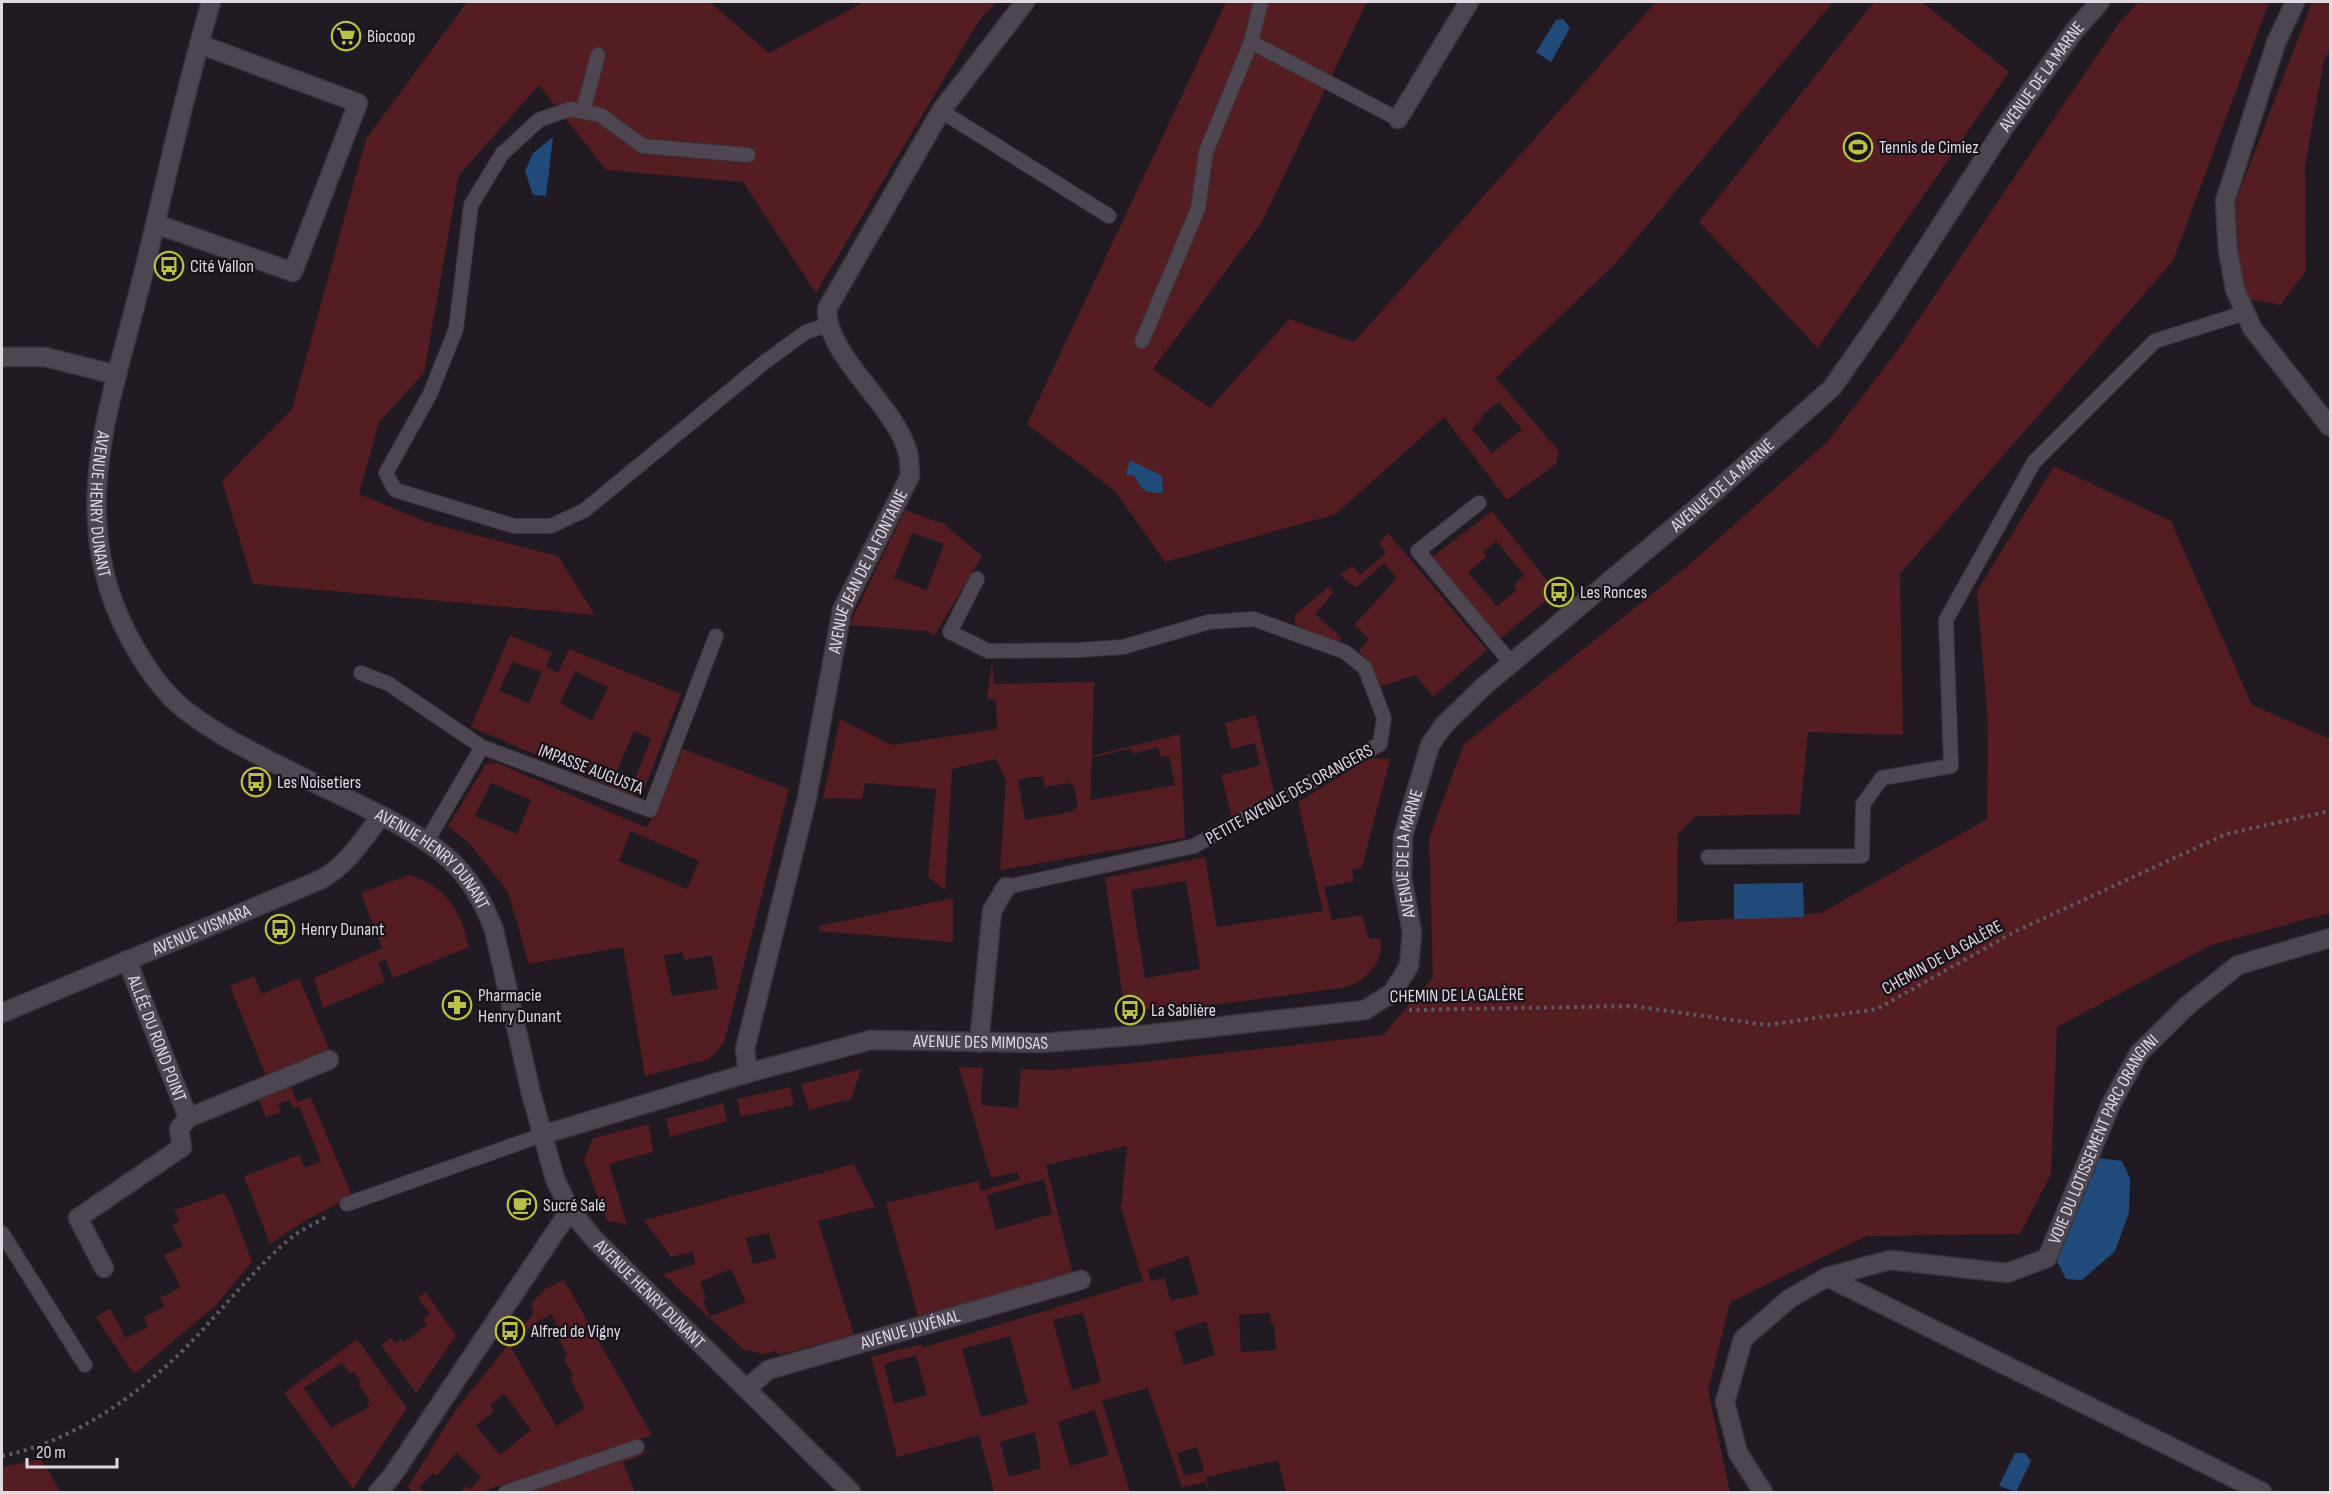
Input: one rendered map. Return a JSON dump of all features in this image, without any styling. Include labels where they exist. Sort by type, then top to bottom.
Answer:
[{"type":"street","name":"AVENUE HENRY DUNANT","points":[[211,2],[117,375],[95,492],[96,532],[104,578],[115,609],[135,648],[159,682],[184,710],[282,767],[427,842],[458,867],[484,904],[494,930],[542,1135],[555,1179],[570,1210],[594,1239],[851,1492]]},
{"type":"street","points":[[827,325],[827,309],[941,111],[1025,2]]},
{"type":"street","points":[[1398,119],[1469,2]]},
{"type":"street","name":"AVENUE DE LA MARNE","points":[[1409,966],[1412,932],[1402,878],[1402,836],[1430,745],[1444,725],[1511,663],[1692,512],[1832,388],[1885,312],[2006,125],[2075,30],[2100,2]]},
{"type":"street","points":[[2295,2],[2276,43],[2225,201],[2228,251],[2235,289],[2244,313],[2265,348],[2331,427]]},
{"type":"street","points":[[156,224],[293,272],[358,103],[199,44]]},
{"type":"street","name":"AVENUE JEAN DE LA FONTAINE","points":[[748,1073],[745,1049],[807,798],[842,610],[910,476],[908,453],[890,417],[835,340],[827,325]]},
{"type":"street","points":[[2,357],[45,357],[117,375]]},
{"type":"street","name":"AVENUE VISMARA","points":[[2,1013],[328,876],[350,858],[380,817]]},
{"type":"street","name":"PETITE AVENUE DES ORANGERS","points":[[979,1043],[992,911],[1006,887]]},
{"type":"street","name":"VOIE DU LOTISSEMENT PARC ORANGINI","points":[[1763,1492],[1738,1453],[1725,1402],[1743,1339],[1789,1299],[1827,1277],[1890,1260],[2007,1273],[2047,1258],[2111,1104],[2139,1053],[2188,1005],[2238,965],[2331,938]]},
{"type":"street","name":"ALLÉE DU ROND POINT","points":[[127,960],[188,1118]]},
{"type":"street","name":"AVENUE DES MIMOSAS","points":[[542,1135],[748,1073],[871,1040],[1042,1043],[1142,1035],[1365,1010],[1392,993],[1409,966]]},
{"type":"street","name":"ALLÉE DU ROND POINT","points":[[104,1268],[78,1218],[182,1147],[179,1129],[188,1118],[329,1060]]},
{"type":"street","points":[[378,1492],[392,1476],[570,1210]]},
{"type":"street","points":[[1827,1277],[2262,1492]]},
{"type":"street","name":"AVENUE JUVÉNAL","points":[[746,1389],[768,1370],[1081,1280]]},
{"type":"lane","points":[[1142,341],[1198,208],[1206,152],[1251,42],[1260,2]]},
{"type":"lane","points":[[1251,42],[1398,119]]},
{"type":"lane","points":[[583,111],[598,55]]},
{"type":"lane","points":[[748,155],[643,146],[600,115],[583,111],[570,109],[539,120],[502,154],[471,205],[456,329],[430,394],[386,473],[395,490],[514,526],[551,526],[585,510],[766,361],[806,332],[827,325]]},
{"type":"lane","points":[[941,111],[1109,216]]},
{"type":"lane","points":[[1708,857],[1862,856],[1863,804],[1882,778],[1951,766],[1946,620],[2034,462],[2155,341],[2244,313]]},
{"type":"lane","points":[[1479,503],[1418,551],[1511,663]]},
{"type":"lane","name":"PETITE AVENUE DES ORANGERS","points":[[976,579],[950,633],[988,651],[1124,647],[1209,622],[1254,619],[1345,652],[1365,668],[1384,718],[1380,744],[1194,846],[1006,887]]},
{"type":"lane","name":"IMPASSE AUGUSTA","points":[[482,747],[650,810],[716,636]]},
{"type":"lane","points":[[361,673],[388,684],[482,747],[427,842]]},
{"type":"lane","points":[[347,1204],[542,1135]]},
{"type":"lane","points":[[2,1233],[85,1365]]},
{"type":"lane","points":[[506,1492],[637,1447]]},
{"type":"path","name":"CHEMIN DE LA GALÈRE","points":[[1365,1010],[1633,1006],[1767,1025],[1877,1009],[2014,932],[2226,834],[2331,811]]},
{"type":"path","points":[[2,1456],[23,1452],[78,1429],[118,1403],[175,1357],[229,1298],[288,1240],[347,1204]]},
{"type":"shaded area","points":[[467,2],[710,2],[769,53],[864,2],[997,2],[980,19],[816,293],[743,182],[606,170],[539,85],[459,175],[424,373],[379,422],[359,494],[429,523],[558,556],[595,615],[253,584],[222,481],[292,409],[366,139]]},
{"type":"shaded area","points":[[1226,2],[1367,2],[1262,222],[1153,369],[1210,408],[1289,319],[1354,342],[1656,2],[1833,2],[1616,263],[1496,378],[1559,451],[1556,464],[1507,500],[1444,417],[1336,514],[1165,562],[1115,491],[1027,424]],"holes":[[[1499,402],[1522,429],[1492,453],[1472,429],[1482,419],[1481,416]]]},
{"type":"shaded area","name":"Tennis de Cimiez","points":[[1874,2],[1922,2],[2009,72],[1818,348],[1699,222]]},
{"type":"shaded area","points":[[2138,2],[2269,2],[2173,261],[1900,574],[1903,735],[1808,732],[1800,814],[1696,816],[1678,834],[1677,922],[1821,913],[1987,819],[1988,723],[1977,591],[2054,466],[2171,521],[2252,705],[2330,739],[2330,913],[2211,945],[2057,1027],[2051,1174],[2020,1234],[1867,1236],[1730,1302],[1708,1390],[1730,1492],[1286,1492],[1278,1460],[1206,1477],[1209,1492],[1205,1482],[1182,1487],[1148,1388],[1102,1401],[1130,1492],[994,1492],[979,1435],[897,1457],[871,1357],[921,1344],[922,1348],[1143,1281],[1121,1208],[1127,1146],[1046,1165],[1073,1274],[918,1316],[886,1203],[979,1181],[980,1191],[1020,1179],[1017,1172],[991,1178],[959,1067],[983,1068],[981,1105],[1018,1108],[1021,1069],[1051,1070],[1134,1063],[1383,1035],[1433,977],[1429,838],[1464,744],[1690,564],[1828,441],[1897,351],[2118,24]],"holes":[[[1044,1179],[1052,1214],[996,1230],[987,1195]],[[1188,1256],[1199,1294],[1171,1301],[1164,1278],[1151,1281],[1148,1270]],[[1083,1313],[1101,1382],[1072,1390],[1053,1320]],[[1270,1313],[1271,1324],[1274,1324],[1276,1350],[1241,1352],[1239,1315]],[[1206,1321],[1215,1355],[1184,1365],[1174,1332]],[[1010,1336],[1028,1403],[981,1417],[962,1349]],[[916,1355],[927,1395],[894,1404],[884,1364]],[[1095,1410],[1109,1455],[1070,1466],[1058,1422]],[[1035,1432],[1041,1468],[1009,1477],[1000,1442]],[[1197,1447],[1204,1471],[1184,1476],[1177,1453]]]},
{"type":"shaded area","points":[[2312,2],[2330,2],[2330,50],[2324,60],[2305,166],[2306,271],[2280,305],[2241,297],[2236,201]]},
{"type":"shaded area","points":[[905,510],[944,524],[982,556],[934,636],[928,631],[849,625]],"holes":[[[912,533],[944,544],[927,590],[894,578]]]},
{"type":"shaded area","points":[[1492,511],[1556,592],[1500,639],[1431,558]],"holes":[[[1496,541],[1524,575],[1514,585],[1517,590],[1497,606],[1468,572],[1486,557],[1483,552]]]},
{"type":"shaded area","points":[[1388,533],[1487,650],[1433,697],[1415,675],[1379,687],[1367,659],[1359,651],[1369,639],[1354,625],[1397,578],[1384,563],[1356,588],[1340,575],[1352,566],[1360,575],[1386,553],[1379,543]]},
{"type":"shaded area","points":[[1328,587],[1334,592],[1315,614],[1342,638],[1337,643],[1295,625],[1295,615]]},
{"type":"shaded area","points":[[510,635],[552,653],[546,667],[558,673],[569,649],[681,694],[645,787],[633,796],[471,727]],"holes":[[[512,662],[542,672],[529,703],[499,691]],[[575,671],[608,687],[592,721],[560,703]],[[634,731],[651,739],[634,781],[616,773]]]},
{"type":"shaded area","points":[[992,660],[994,684],[1094,682],[1092,756],[1180,734],[1185,838],[1000,870],[1006,780],[996,759],[952,769],[945,890],[928,877],[936,789],[865,783],[862,799],[823,798],[840,719],[892,745],[997,729],[996,700],[987,699]],"holes":[[[1158,747],[1161,757],[1169,756],[1175,785],[1090,800],[1092,758],[1131,748],[1133,754]],[[1043,777],[1045,787],[1070,783],[1074,786],[1078,806],[1071,812],[1025,820],[1018,780]]]},
{"type":"shaded area","points":[[1256,715],[1274,792],[1232,818],[1221,775],[1260,765],[1255,743],[1231,749],[1225,723]]},
{"type":"shaded area","points":[[683,749],[789,789],[724,1043],[709,1059],[645,1076],[623,947],[529,964],[508,892],[470,844],[448,826],[486,764],[497,763],[647,828]],"holes":[[[491,783],[531,800],[517,834],[475,816]],[[631,831],[699,861],[687,889],[619,861]],[[682,952],[685,960],[712,955],[718,989],[672,996],[664,956]]]},
{"type":"shaded area","points":[[1370,758],[1390,759],[1362,867],[1352,870],[1354,881],[1324,887],[1332,920],[1362,915],[1369,939],[1380,938],[1380,956],[1371,971],[1358,982],[1341,988],[1230,1003],[1125,1011],[1105,878],[1205,857],[1217,927],[1323,911],[1298,802]],"holes":[[[1186,881],[1200,969],[1145,978],[1131,890]]]},
{"type":"shaded area","points":[[408,875],[432,885],[449,901],[461,922],[469,947],[393,978],[385,959],[378,963],[385,982],[323,1008],[314,978],[382,948],[361,893]]},
{"type":"shaded area","points":[[953,898],[953,942],[818,931],[820,926]]},
{"type":"shaded area","points":[[254,976],[262,994],[299,978],[331,1053],[267,1078],[230,986]]},
{"type":"shaded area","points":[[861,1069],[851,1099],[809,1110],[801,1084]]},
{"type":"shaded area","points":[[290,1084],[297,1102],[310,1097],[312,1100],[352,1196],[306,1220],[270,1244],[244,1176],[299,1155],[305,1168],[321,1161],[299,1106],[293,1108],[289,1100],[278,1104],[281,1112],[266,1117],[258,1097]]},
{"type":"shaded area","points":[[790,1087],[794,1105],[741,1117],[737,1099]]},
{"type":"shaded area","points":[[723,1103],[727,1121],[670,1137],[666,1119]]},
{"type":"shaded area","points":[[649,1124],[653,1152],[609,1164],[627,1225],[607,1220],[584,1160],[593,1138]]},
{"type":"shaded area","points":[[854,1164],[875,1207],[818,1221],[854,1335],[778,1355],[776,1351],[765,1354],[744,1350],[663,1274],[695,1264],[693,1252],[671,1257],[644,1220]],"holes":[[[769,1233],[776,1258],[753,1264],[746,1238]],[[731,1269],[746,1302],[710,1317],[703,1301],[706,1298],[700,1282]]]},
{"type":"shaded area","points":[[224,1193],[231,1205],[252,1262],[215,1306],[134,1374],[96,1317],[110,1308],[126,1338],[148,1327],[144,1317],[164,1307],[160,1298],[181,1287],[164,1255],[183,1246],[172,1225],[180,1221],[174,1210]]},
{"type":"shaded area","points":[[564,1280],[652,1435],[480,1492],[460,1492],[466,1486],[471,1489],[481,1477],[457,1453],[436,1476],[433,1473],[419,1487],[424,1492],[412,1492],[408,1487],[455,1411],[533,1314],[532,1303],[545,1289]],"holes":[[[551,1314],[562,1334],[558,1337],[567,1355],[564,1359],[573,1376],[570,1378],[585,1408],[556,1426],[510,1346],[535,1323]],[[504,1394],[531,1430],[500,1455],[476,1426],[494,1411],[490,1405]]]},
{"type":"shaded area","points":[[426,1292],[456,1336],[416,1393],[381,1345],[391,1338],[395,1343],[401,1339],[404,1342],[427,1325],[423,1320],[430,1314],[418,1298]]},
{"type":"shaded area","points":[[357,1339],[407,1408],[353,1489],[284,1393]],"holes":[[[342,1363],[350,1374],[354,1372],[361,1382],[358,1384],[370,1401],[367,1403],[369,1407],[331,1428],[304,1388]]]},
{"type":"shaded area","points":[[657,1448],[623,1463],[635,1492],[522,1492]]},
{"type":"shaded area","points":[[41,1459],[61,1492],[2,1492],[2,1467]]},
{"type":"water","points":[[1563,19],[1570,28],[1551,62],[1536,52],[1556,20]]},
{"type":"water","points":[[553,137],[546,196],[533,195],[525,171],[533,153]]},
{"type":"water","points":[[1130,460],[1162,476],[1163,493],[1145,491],[1135,476],[1126,474]]},
{"type":"water","points":[[1803,883],[1804,917],[1734,919],[1734,884]]},
{"type":"water","points":[[2099,1158],[2122,1161],[2130,1179],[2129,1213],[2115,1251],[2082,1280],[2066,1279],[2057,1261]]},
{"type":"water","points":[[2015,1453],[2025,1453],[2031,1461],[2016,1492],[1999,1486]]},
{"type":"place","name":"Biocoop","points":[[346,36]]},
{"type":"place","name":"Tennis de Cimiez","points":[[1858,147]]},
{"type":"place","name":"Cité Vallon","points":[[169,266]]},
{"type":"place","name":"Les Ronces","points":[[1559,592]]},
{"type":"place","name":"Les Noisetiers","points":[[256,782]]},
{"type":"place","name":"Henry Dunant","points":[[280,929]]},
{"type":"place","name":"Pharmacie Henry Dunant","points":[[457,1005]]},
{"type":"place","name":"La Sablière","points":[[1130,1010]]},
{"type":"place","name":"Sucré Salé","points":[[522,1205]]},
{"type":"place","name":"Alfred de Vigny","points":[[510,1331]]}]
